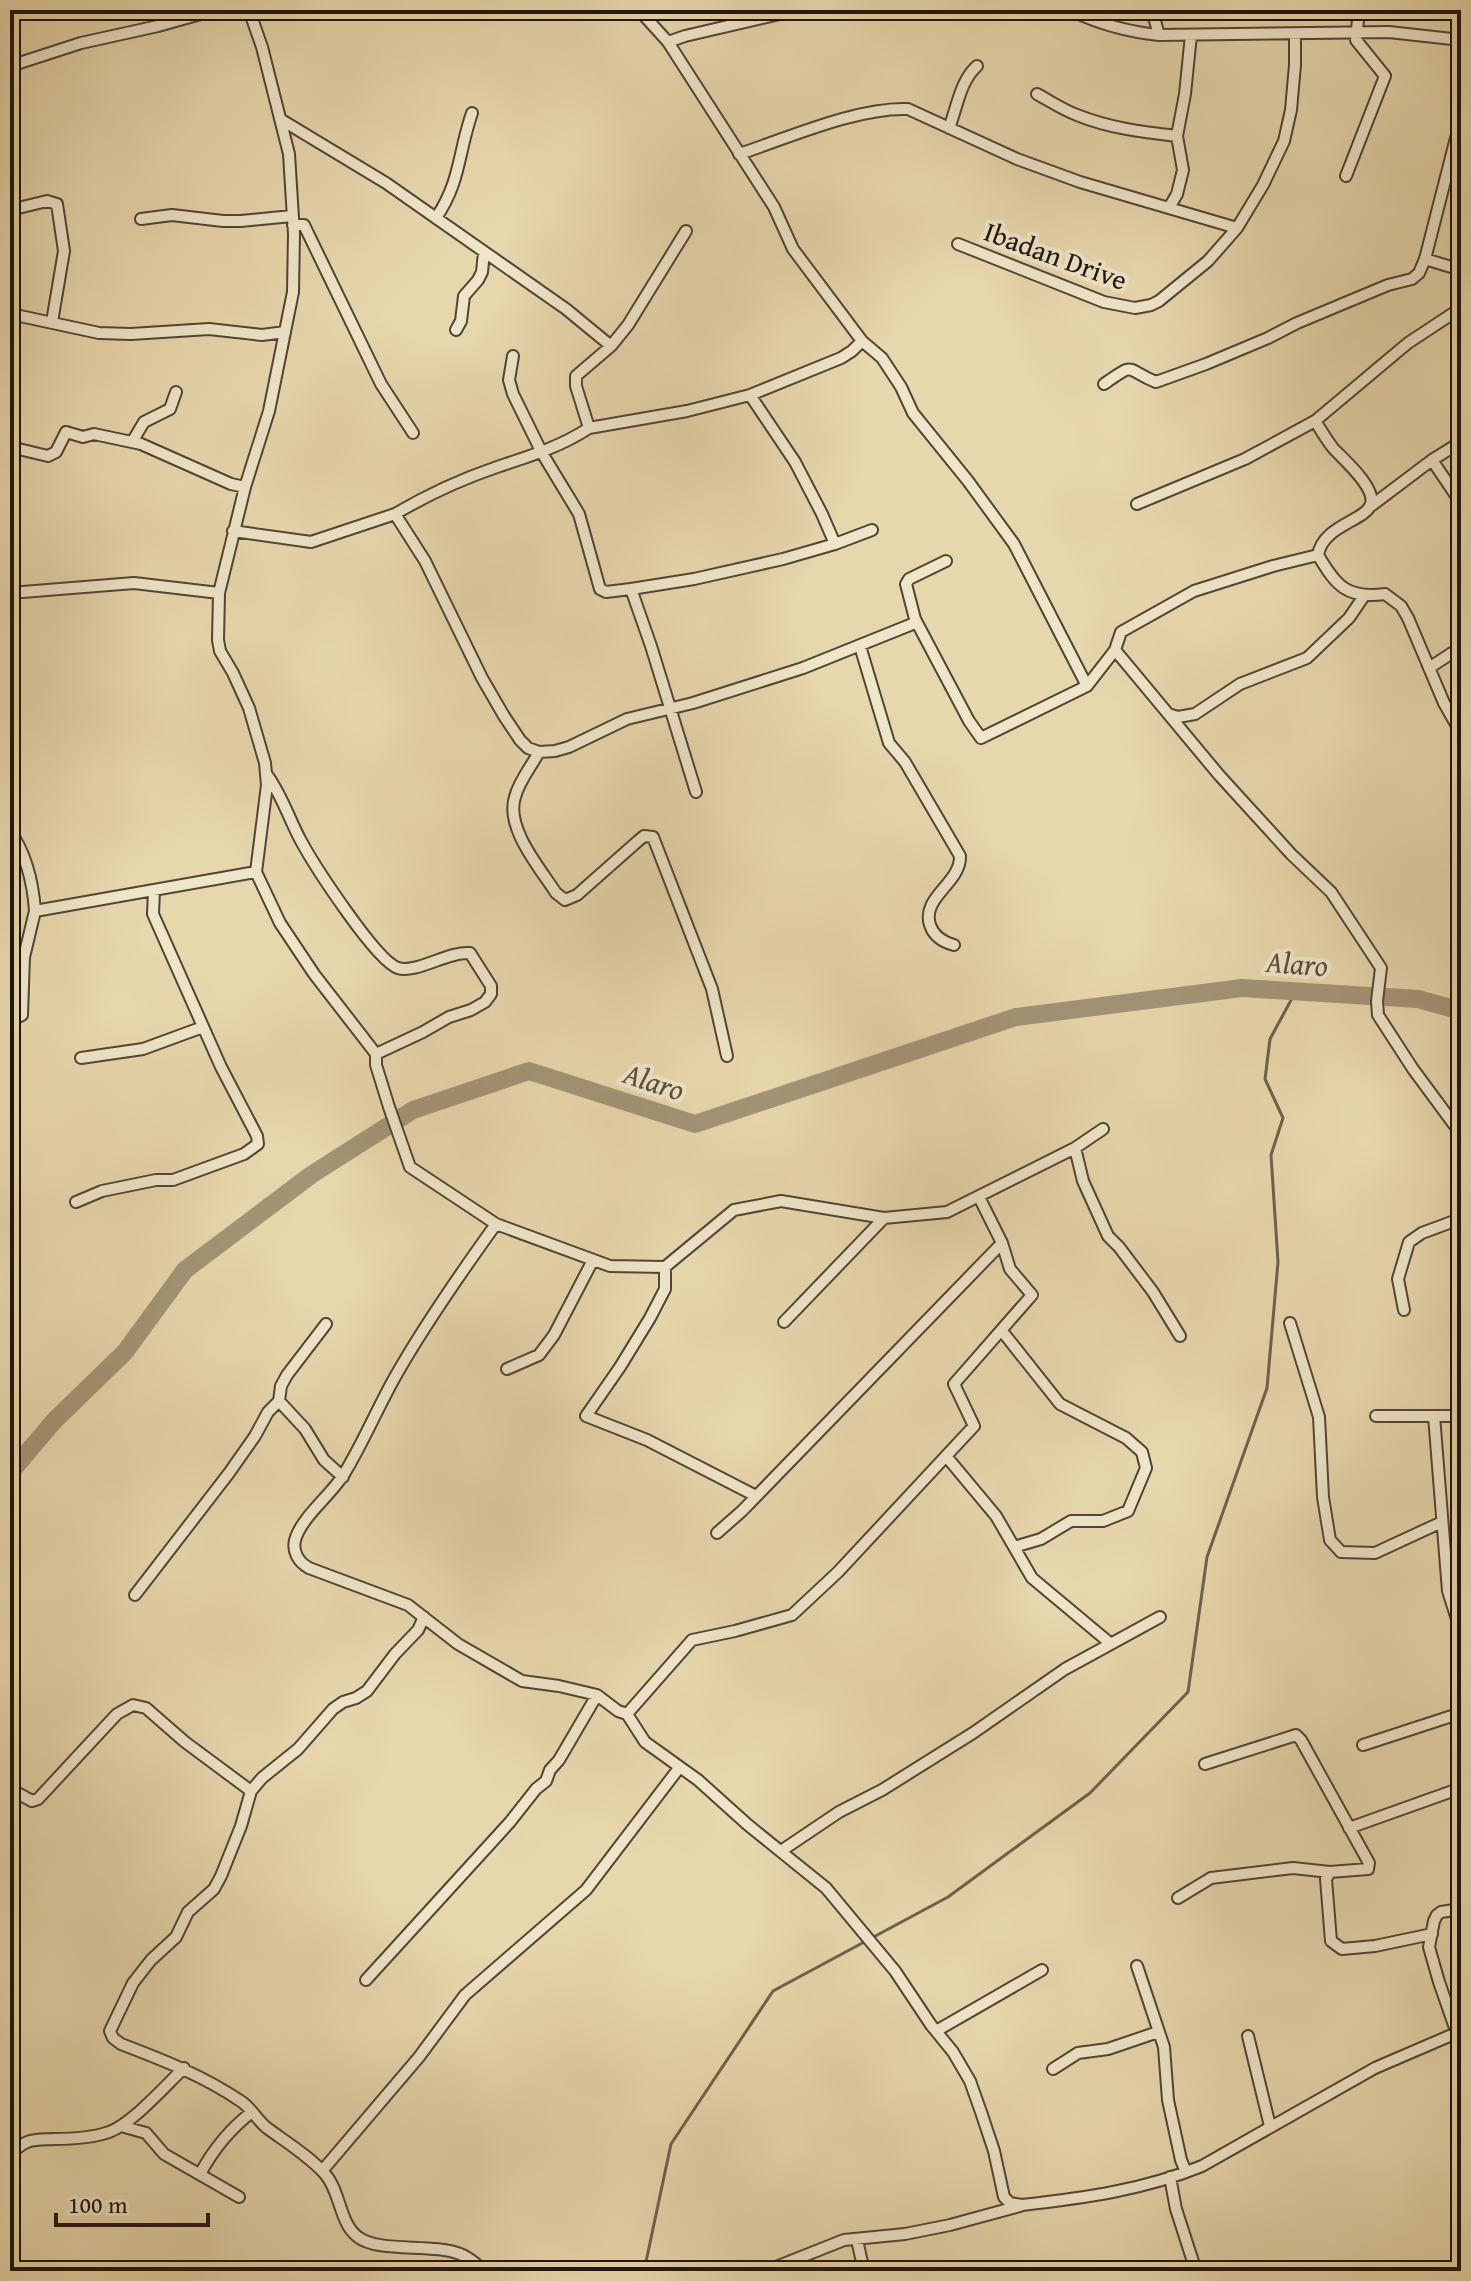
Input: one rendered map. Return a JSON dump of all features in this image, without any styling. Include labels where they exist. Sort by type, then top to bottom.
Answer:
[{"type":"street","points":[[10,66],[81,43],[215,10]]},
{"type":"street","points":[[249,10],[262,47],[289,154],[293,292],[269,411],[245,487],[219,593],[220,651],[249,708],[267,775],[303,845],[388,963],[405,969],[459,952],[470,953],[491,986],[491,994],[485,1002],[376,1054]]},
{"type":"street","points":[[639,10],[668,42],[774,207],[793,249],[862,341],[882,358],[913,413],[1014,544],[1087,686]]},
{"type":"street","points":[[668,42],[797,10]]},
{"type":"street","points":[[1070,10],[1112,26],[1159,35],[1389,32],[1461,40]]},
{"type":"street","points":[[1152,10],[1159,35]]},
{"type":"street","points":[[1346,176],[1385,76],[1357,43],[1359,10]]},
{"type":"street","name":"Ibadan Drive","points":[[958,244],[1104,302],[1135,308],[1159,301],[1208,261],[1237,228],[1263,185],[1284,141],[1291,110],[1295,34]]},
{"type":"street","points":[[1169,208],[1177,194],[1183,170],[1177,136],[1191,35]]},
{"type":"street","points":[[1104,384],[1131,368],[1156,382],[1206,364],[1358,296],[1412,279],[1419,273],[1459,135],[1461,62]]},
{"type":"street","points":[[949,128],[967,78],[977,66]]},
{"type":"street","points":[[1037,94],[1075,114],[1116,127],[1177,136]]},
{"type":"street","points":[[739,154],[854,116],[896,108],[908,109],[1017,159],[1080,182],[1237,228]]},
{"type":"street","points":[[436,218],[455,183],[472,113]]},
{"type":"street","points":[[280,119],[386,183],[566,309],[611,346]]},
{"type":"street","points":[[10,210],[47,201],[57,204],[64,251],[52,322]]},
{"type":"street","points":[[141,219],[172,215],[223,221],[292,221],[304,225],[381,384],[413,433]]},
{"type":"street","points":[[589,428],[576,386],[576,376],[611,346],[637,311],[686,231]]},
{"type":"street","points":[[456,330],[461,321],[464,296],[482,272],[484,252]]},
{"type":"street","points":[[1425,259],[1461,270]]},
{"type":"street","points":[[1137,504],[1250,457],[1315,421],[1408,343],[1456,317],[1461,300]]},
{"type":"street","points":[[10,317],[20,316],[99,333],[209,329],[262,335],[285,332]]},
{"type":"street","points":[[233,531],[311,542],[395,514],[415,502],[495,468],[542,453],[589,428],[687,411],[750,395],[841,358],[862,341]]},
{"type":"street","points":[[513,356],[509,380],[513,394],[542,453],[579,514],[600,589],[606,592],[694,579],[835,544],[872,530]]},
{"type":"street","points":[[132,442],[144,422],[170,409],[176,392]]},
{"type":"street","points":[[750,395],[795,462],[835,544]]},
{"type":"street","points":[[1315,421],[1322,434],[1367,488],[1371,506]]},
{"type":"street","points":[[10,447],[51,455],[56,452],[66,432],[83,437],[94,434],[132,442],[245,487]]},
{"type":"street","points":[[1461,442],[1432,460],[1365,512],[1339,526],[1319,548],[1318,555],[1331,578],[1342,587],[1364,596],[1385,594],[1401,606],[1444,703],[1461,733]]},
{"type":"street","points":[[1432,460],[1461,503]]},
{"type":"street","points":[[395,514],[425,561],[504,716],[520,740],[528,748],[539,752],[569,747],[627,719],[693,703],[791,672],[910,625],[915,619]]},
{"type":"street","points":[[946,561],[906,582],[915,619],[981,738],[1087,686],[1115,650],[1121,632],[1194,591],[1318,555]]},
{"type":"street","points":[[10,593],[134,583],[219,593]]},
{"type":"street","points":[[631,589],[696,792]]},
{"type":"street","points":[[1166,714],[1178,717],[1195,714],[1240,684],[1307,658],[1349,618],[1364,596]]},
{"type":"street","points":[[860,646],[889,743],[905,762],[960,856],[958,868],[931,905],[928,915],[933,933],[945,943],[954,945]]},
{"type":"street","points":[[1429,668],[1461,647]]},
{"type":"street","points":[[1115,650],[1166,714],[1291,854],[1331,892],[1381,968],[1378,1015],[1461,1134]]},
{"type":"street","points":[[539,752],[515,793],[513,817],[517,831],[556,893],[565,900],[577,895],[644,836],[653,837],[712,989],[727,1056]]},
{"type":"street","points":[[267,775],[256,872],[280,923],[314,974],[376,1054],[376,1065],[410,1167],[496,1224],[610,1266],[665,1267],[734,1210],[781,1201],[884,1218],[947,1212],[1075,1148],[1103,1129]]},
{"type":"street","points":[[10,831],[20,845],[33,884],[35,911],[24,957],[22,1015],[10,1021]]},
{"type":"street","points":[[35,911],[256,872]]},
{"type":"street","points":[[76,1202],[102,1191],[156,1180],[173,1180],[244,1154],[258,1144],[257,1136],[233,1093],[153,914],[154,891]]},
{"type":"street","points":[[81,1058],[143,1049],[203,1027]]},
{"type":"street","points":[[1075,1148],[1083,1181],[1108,1236],[1153,1292],[1180,1336]]},
{"type":"street","points":[[627,1714],[692,1640],[792,1615],[838,1572],[974,1426],[954,1384],[1032,1295],[1010,1269],[1002,1243],[979,1197]]},
{"type":"street","points":[[784,1322],[884,1218]]},
{"type":"street","points":[[1404,1310],[1398,1279],[1409,1242],[1445,1224],[1457,1220],[1461,1223]]},
{"type":"street","points":[[496,1224],[432,1315],[395,1376],[343,1477],[300,1530],[295,1540],[297,1556],[309,1568],[408,1605],[458,1644],[522,1681],[597,1695],[627,1714],[645,1742],[698,1780],[826,1888],[885,1959],[953,2052],[970,2081],[994,2151],[1004,2197],[1010,2203],[1022,2205]]},
{"type":"street","points":[[717,1533],[1002,1243]]},
{"type":"street","points":[[507,1369],[539,1355],[554,1335],[593,1260]]},
{"type":"street","points":[[665,1267],[665,1289],[650,1318],[586,1416],[647,1440],[756,1496]]},
{"type":"street","points":[[1290,1323],[1319,1417],[1323,1497],[1330,1540],[1341,1552],[1375,1553],[1442,1522]]},
{"type":"street","points":[[135,1595],[198,1516],[255,1436],[268,1412],[279,1401],[281,1386],[287,1375],[326,1324]]},
{"type":"street","points":[[1002,1331],[1060,1404],[1126,1438],[1142,1452],[1146,1468],[1128,1511],[1103,1521],[1071,1521],[1041,1539],[1014,1547]]},
{"type":"street","points":[[279,1401],[305,1429],[324,1460],[343,1477]]},
{"type":"street","points":[[1376,1416],[1461,1416]]},
{"type":"street","points":[[1434,1416],[1448,1591],[1461,1632]]},
{"type":"street","points":[[946,1456],[996,1516],[1032,1578],[1111,1644]]},
{"type":"street","points":[[424,1617],[418,1630],[367,1691],[333,1709],[298,1749],[251,1791],[221,1876],[207,1896],[188,1912],[176,1937],[151,1960],[133,1983],[110,2031],[121,2044],[184,2068],[241,2101],[260,2122],[322,2171],[336,2191],[350,2229],[364,2241],[448,2250],[461,2254],[485,2271]]},
{"type":"street","points":[[781,1851],[839,1812],[882,1790],[973,1733],[1065,1669],[1160,1617]]},
{"type":"street","points":[[366,1980],[546,1781],[597,1695]]},
{"type":"street","points":[[10,1789],[32,1801],[38,1799],[117,1714],[133,1705],[146,1708],[185,1742],[251,1791]]},
{"type":"street","points":[[1363,1745],[1461,1713]]},
{"type":"street","points":[[1178,1898],[1211,1878],[1293,1868],[1330,1872],[1368,1869],[1369,1863],[1296,1735],[1205,1764]]},
{"type":"street","points":[[322,2171],[419,2057],[465,1995],[586,1890],[679,1768]]},
{"type":"street","points":[[1349,1828],[1461,1788]]},
{"type":"street","points":[[1330,1872],[1326,1879],[1331,1941],[1342,1949],[1375,1946],[1432,1934]]},
{"type":"street","points":[[1461,1909],[1437,1915],[1429,1947],[1461,2045]]},
{"type":"street","points":[[1137,1966],[1164,2047],[1168,2100],[1186,2172]]},
{"type":"street","points":[[936,2031],[1042,1970]]},
{"type":"street","points":[[1053,2069],[1078,2053],[1108,2049],[1158,2032]]},
{"type":"street","points":[[766,2271],[834,2243],[950,2225],[1022,2205],[1120,2192],[1186,2172],[1202,2166],[1375,2068],[1459,2032]]},
{"type":"street","points":[[1248,2036],[1270,2126]]},
{"type":"street","points":[[10,2155],[16,2148],[35,2138],[58,2140],[86,2137],[121,2126],[184,2068]]},
{"type":"street","points":[[200,2174],[212,2153],[252,2112]]},
{"type":"street","points":[[121,2126],[146,2133],[164,2154],[239,2197]]},
{"type":"street","points":[[1170,2177],[1176,2209],[1196,2271]]},
{"type":"street","points":[[857,2240],[864,2271]]},
{"type":"waterway","name":"Alaro","points":[[10,1473],[54,1421],[125,1352],[185,1270],[311,1175],[413,1110],[529,1071],[695,1124],[1016,1017],[1242,988],[1418,999],[1461,1011]]},
{"type":"waterway","points":[[644,2271],[671,2144],[773,1991],[948,1897],[1090,1793],[1188,1692],[1207,1557],[1267,1388],[1278,1262],[1271,1155],[1283,1118],[1265,1079],[1270,1039],[1296,991]]}]
